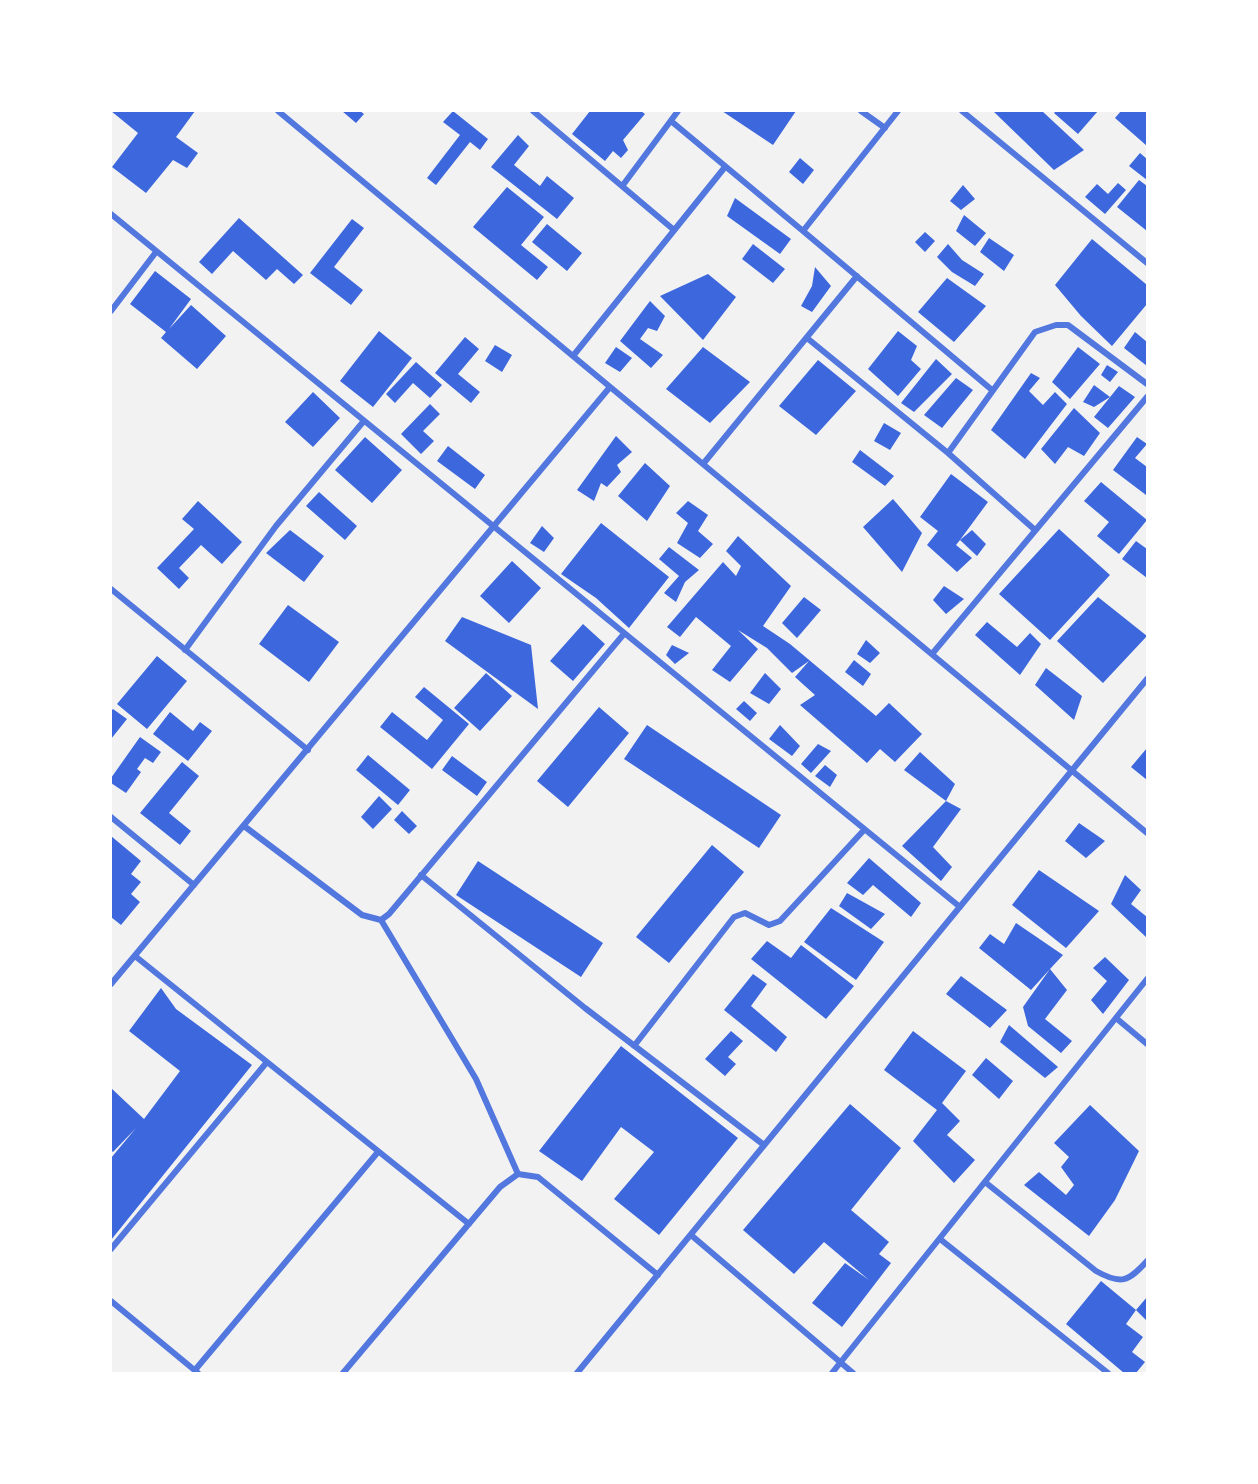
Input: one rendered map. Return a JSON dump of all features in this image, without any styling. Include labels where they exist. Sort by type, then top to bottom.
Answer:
[{"type":"street","points":[[533,111],[674,230]]},
{"type":"street","points":[[623,185],[678,111]]},
{"type":"street","points":[[861,111],[885,128]]},
{"type":"street","points":[[803,231],[898,111]]},
{"type":"street","points":[[962,111],[1147,263]]},
{"type":"street","points":[[282,112],[1147,833]]},
{"type":"street","points":[[671,121],[992,390]]},
{"type":"street","points":[[573,356],[724,167]]},
{"type":"street","points":[[111,214],[960,907]]},
{"type":"street","points":[[111,311],[156,252]]},
{"type":"street","points":[[703,464],[857,276]]},
{"type":"street","points":[[948,453],[1035,332],[1056,325],[1068,325],[1147,384]]},
{"type":"street","points":[[807,338],[948,453],[1035,530]]},
{"type":"street","points":[[111,984],[610,387]]},
{"type":"street","points":[[932,654],[1147,397]]},
{"type":"street","points":[[185,650],[276,526],[363,422]]},
{"type":"street","points":[[111,589],[308,750]]},
{"type":"street","points":[[381,920],[422,875],[623,634]]},
{"type":"street","points":[[577,1373],[1147,679]]},
{"type":"street","points":[[111,817],[194,885]]},
{"type":"street","points":[[244,826],[362,915],[381,920],[476,1079],[518,1174]]},
{"type":"street","points":[[634,1046],[735,917],[745,914],[769,925],[780,921],[864,830]]},
{"type":"street","points":[[422,875],[634,1046],[764,1145]]},
{"type":"street","points":[[135,956],[469,1224]]},
{"type":"street","points":[[832,1373],[1147,979]]},
{"type":"street","points":[[1116,1018],[1147,1044]]},
{"type":"street","points":[[111,1249],[267,1062]]},
{"type":"street","points":[[111,1301],[196,1372],[378,1152]]},
{"type":"street","points":[[343,1373],[500,1187],[518,1174],[538,1177],[658,1275]]},
{"type":"street","points":[[985,1182],[1096,1271],[1109,1278],[1121,1281],[1130,1277],[1147,1261]]},
{"type":"street","points":[[691,1235],[853,1373]]},
{"type":"street","points":[[939,1239],[1108,1373]]},
{"type":"building","points":[[111,111],[195,111],[176,137],[198,153],[187,168],[173,160],[146,193],[112,167],[138,133]]},
{"type":"building","points":[[342,111],[360,111],[364,114],[356,123]]},
{"type":"building","points":[[453,111],[488,139],[480,150],[470,142],[436,185],[427,178],[460,135],[443,122]]},
{"type":"building","points":[[590,111],[641,111],[645,114],[623,140],[628,150],[621,158],[613,151],[605,161],[572,134]]},
{"type":"building","points":[[722,111],[796,111],[773,145]]},
{"type":"building","points":[[993,111],[1042,111],[1084,150],[1054,170]]},
{"type":"building","points":[[1056,111],[1098,111],[1078,134],[1054,113]]},
{"type":"building","points":[[1121,111],[1147,111],[1147,146],[1115,118]]},
{"type":"building","points":[[518,135],[529,146],[514,165],[540,186],[547,176],[574,198],[557,219],[491,167]]},
{"type":"building","points":[[1140,153],[1147,159],[1147,180],[1129,166]]},
{"type":"building","points":[[800,158],[814,170],[803,184],[789,172]]},
{"type":"building","points":[[1139,180],[1147,186],[1147,231],[1117,207]]},
{"type":"building","points":[[1118,183],[1126,190],[1105,214],[1085,197],[1097,184],[1108,194]]},
{"type":"building","points":[[963,185],[975,199],[961,210],[950,201]]},
{"type":"building","points":[[507,187],[544,217],[521,245],[548,267],[537,280],[473,227]]},
{"type":"building","points":[[735,198],[791,239],[780,254],[727,216]]},
{"type":"building","points":[[964,215],[986,233],[975,246],[956,231]]},
{"type":"building","points":[[239,218],[303,275],[294,284],[277,269],[266,280],[233,251],[212,274],[199,262]]},
{"type":"building","points":[[352,219],[364,228],[334,267],[363,290],[351,305],[310,273]]},
{"type":"building","points":[[547,224],[582,253],[567,271],[532,242]]},
{"type":"building","points":[[925,232],[935,241],[925,252],[915,242]]},
{"type":"building","points":[[989,238],[1014,255],[1004,271],[980,252]]},
{"type":"building","points":[[1092,239],[1147,285],[1147,304],[1112,346],[1081,316],[1055,285]]},
{"type":"building","points":[[753,244],[785,269],[773,283],[742,259]]},
{"type":"building","points":[[948,244],[962,260],[984,274],[975,286],[952,272],[937,257]]},
{"type":"building","points":[[815,267],[831,286],[812,312],[801,306],[812,286]]},
{"type":"building","points":[[155,271],[191,299],[169,329],[191,305],[226,336],[197,369],[161,338],[166,332],[130,304]]},
{"type":"building","points":[[708,274],[736,297],[703,340],[660,296]]},
{"type":"building","points":[[947,278],[986,306],[954,342],[918,312]]},
{"type":"building","points":[[650,301],[665,316],[657,331],[648,328],[640,339],[663,355],[651,368],[620,341]]},
{"type":"building","points":[[379,331],[412,358],[373,407],[340,381]]},
{"type":"building","points":[[898,331],[917,346],[911,360],[921,369],[898,396],[868,369]]},
{"type":"building","points":[[1135,332],[1147,342],[1147,366],[1124,348]]},
{"type":"building","points":[[465,337],[479,349],[458,374],[480,392],[471,403],[435,373]]},
{"type":"building","points":[[495,345],[512,355],[502,372],[485,361]]},
{"type":"building","points":[[616,347],[632,358],[620,372],[605,363]]},
{"type":"building","points":[[703,347],[750,382],[710,423],[666,389]]},
{"type":"building","points":[[1078,347],[1100,364],[1070,399],[1052,382]]},
{"type":"building","points":[[936,359],[952,374],[914,412],[901,403]]},
{"type":"building","points":[[818,360],[856,391],[816,435],[779,406]]},
{"type":"building","points":[[416,362],[442,385],[430,398],[413,383],[395,403],[386,394]]},
{"type":"building","points":[[1107,365],[1118,372],[1110,382],[1101,375]]},
{"type":"building","points":[[1031,373],[1040,378],[1029,391],[1043,405],[1055,392],[1067,404],[1025,459],[991,430]]},
{"type":"building","points":[[956,378],[973,390],[942,428],[924,415]]},
{"type":"building","points":[[1094,385],[1110,397],[1094,407],[1083,402]]},
{"type":"building","points":[[1119,386],[1135,397],[1108,428],[1094,417]]},
{"type":"building","points":[[313,392],[340,418],[313,447],[285,422]]},
{"type":"building","points":[[430,404],[440,414],[423,431],[434,441],[421,454],[401,434]]},
{"type":"building","points":[[1074,408],[1100,433],[1084,456],[1068,447],[1055,464],[1041,449]]},
{"type":"building","points":[[884,423],[901,433],[890,450],[874,441]]},
{"type":"building","points":[[616,436],[632,452],[617,465],[621,472],[607,487],[601,483],[594,501],[577,490]]},
{"type":"building","points":[[365,437],[402,470],[372,503],[335,470]]},
{"type":"building","points":[[1137,437],[1147,444],[1135,458],[1147,467],[1146,495],[1113,470]]},
{"type":"building","points":[[448,446],[485,475],[475,489],[437,461]]},
{"type":"building","points":[[860,450],[894,476],[885,486],[852,462]]},
{"type":"building","points":[[645,463],[670,486],[647,521],[618,496]]},
{"type":"building","points":[[951,474],[988,502],[956,545],[972,558],[957,572],[927,545],[938,531],[920,517]]},
{"type":"building","points":[[1101,482],[1147,520],[1119,554],[1097,536],[1109,522],[1084,501]]},
{"type":"building","points":[[319,492],[357,526],[345,540],[306,506]]},
{"type":"building","points":[[893,499],[922,533],[902,572],[863,527]]},
{"type":"building","points":[[198,501],[242,542],[222,564],[201,545],[179,568],[189,578],[179,589],[157,568],[194,529],[182,519]]},
{"type":"building","points":[[688,501],[708,515],[698,531],[713,544],[700,558],[677,543],[688,523],[676,513]]},
{"type":"building","points":[[601,523],[669,577],[629,628],[596,598],[561,574]]},
{"type":"building","points":[[542,526],[554,538],[544,552],[530,543]]},
{"type":"building","points":[[1059,529],[1110,575],[1050,640],[999,594]]},
{"type":"building","points":[[290,530],[324,556],[304,582],[266,553]]},
{"type":"building","points":[[972,530],[986,544],[977,556],[960,540]]},
{"type":"building","points":[[738,536],[791,586],[763,626],[790,644],[876,716],[889,703],[922,734],[895,762],[880,749],[867,763],[800,705],[815,695],[795,677],[809,661],[792,673],[767,648],[738,630],[758,649],[730,682],[712,670],[731,646],[696,617],[680,637],[667,627],[723,562],[736,576],[741,566],[726,551]]},
{"type":"building","points":[[1136,541],[1147,549],[1147,578],[1122,559]]},
{"type":"building","points":[[669,547],[699,570],[685,582],[676,602],[664,593],[679,576],[659,559]]},
{"type":"building","points":[[512,561],[541,588],[509,623],[480,596]]},
{"type":"building","points":[[944,586],[964,599],[946,614],[933,600]]},
{"type":"building","points":[[804,597],[821,610],[797,638],[782,623]]},
{"type":"building","points":[[1098,597],[1147,636],[1103,683],[1057,641]]},
{"type":"building","points":[[288,605],[339,642],[309,682],[259,644]]},
{"type":"building","points":[[462,617],[531,645],[538,709],[445,641]]},
{"type":"building","points":[[987,622],[1017,647],[1030,633],[1041,644],[1020,675],[975,635]]},
{"type":"building","points":[[583,624],[605,644],[573,681],[550,661]]},
{"type":"building","points":[[866,640],[880,653],[870,663],[857,654]]},
{"type":"building","points":[[672,645],[689,653],[675,664],[666,655]]},
{"type":"building","points":[[157,656],[187,681],[147,729],[117,704]]},
{"type":"building","points":[[854,660],[871,674],[863,686],[845,672]]},
{"type":"building","points":[[1046,668],[1082,696],[1074,720],[1035,685]]},
{"type":"building","points":[[486,673],[512,696],[480,731],[454,708]]},
{"type":"building","points":[[765,673],[781,689],[769,704],[750,693]]},
{"type":"building","points":[[424,687],[469,724],[432,769],[380,727],[392,712],[427,740],[443,720],[415,697]]},
{"type":"building","points":[[744,701],[757,713],[750,721],[736,709]]},
{"type":"building","points":[[599,707],[629,733],[568,807],[537,781]]},
{"type":"building","points":[[113,709],[127,719],[111,739],[111,711]]},
{"type":"building","points":[[170,712],[193,731],[200,722],[212,731],[188,761],[153,734]]},
{"type":"building","points":[[647,725],[781,815],[759,848],[624,759]]},
{"type":"building","points":[[780,725],[800,746],[792,756],[769,739]]},
{"type":"building","points":[[140,737],[161,752],[153,763],[145,758],[137,769],[141,772],[126,793],[111,783],[111,778]]},
{"type":"building","points":[[818,744],[831,751],[811,773],[801,764]]},
{"type":"building","points":[[1147,748],[1147,780],[1131,767]]},
{"type":"building","points":[[920,752],[955,784],[946,801],[904,770]]},
{"type":"building","points":[[368,755],[410,790],[398,805],[356,770]]},
{"type":"building","points":[[452,756],[487,782],[477,796],[442,770]]},
{"type":"building","points":[[182,762],[199,776],[169,813],[191,831],[180,845],[140,813]]},
{"type":"building","points":[[825,765],[837,775],[830,787],[815,776]]},
{"type":"building","points":[[379,796],[392,809],[373,829],[361,817]]},
{"type":"building","points":[[946,801],[961,809],[933,847],[952,867],[941,881],[902,846]]},
{"type":"building","points":[[402,811],[417,826],[409,834],[394,820]]},
{"type":"building","points":[[1079,823],[1105,841],[1086,858],[1065,841]]},
{"type":"building","points":[[111,836],[141,861],[131,874],[141,882],[131,894],[140,902],[121,925],[111,917]]},
{"type":"building","points":[[712,845],[744,872],[669,963],[636,937]]},
{"type":"building","points":[[869,858],[921,903],[911,917],[873,885],[863,895],[847,883]]},
{"type":"building","points":[[478,861],[603,943],[581,977],[456,895]]},
{"type":"building","points":[[1039,870],[1099,911],[1066,948],[1012,905]]},
{"type":"building","points":[[1125,875],[1141,890],[1131,904],[1147,917],[1147,938],[1111,904]]},
{"type":"building","points":[[847,893],[885,914],[871,929],[839,906]]},
{"type":"building","points":[[831,908],[884,942],[856,980],[804,942]]},
{"type":"building","points":[[1016,923],[1063,955],[1031,990],[979,948],[990,934],[1004,944]]},
{"type":"building","points":[[767,941],[791,958],[801,945],[854,986],[826,1019],[751,959]]},
{"type":"building","points":[[1105,957],[1129,980],[1103,1014],[1091,1000],[1107,981],[1093,968]]},
{"type":"building","points":[[1050,969],[1067,990],[1045,1019],[1072,1041],[1061,1053],[1028,1026],[1023,1007]]},
{"type":"building","points":[[753,974],[767,984],[751,1006],[787,1037],[776,1052],[724,1010]]},
{"type":"building","points":[[961,976],[1007,1010],[990,1028],[946,994]]},
{"type":"building","points":[[161,988],[176,1009],[252,1065],[111,1240],[111,1158],[136,1128],[113,1152],[111,1150],[111,1088],[144,1119],[180,1071],[129,1031]]},
{"type":"building","points":[[1009,1025],[1058,1067],[1045,1078],[1000,1042]]},
{"type":"building","points":[[731,1031],[743,1041],[728,1057],[736,1064],[725,1076],[705,1059]]},
{"type":"building","points":[[913,1031],[966,1071],[942,1103],[960,1121],[947,1135],[975,1160],[954,1183],[913,1141],[937,1110],[884,1070]]},
{"type":"building","points":[[621,1046],[738,1138],[659,1235],[614,1199],[654,1152],[621,1127],[582,1181],[539,1151]]},
{"type":"building","points":[[986,1058],[1013,1081],[999,1099],[972,1075]]},
{"type":"building","points":[[850,1104],[901,1148],[851,1210],[889,1242],[879,1254],[891,1263],[842,1327],[812,1303],[845,1263],[869,1280],[824,1242],[794,1274],[743,1230]]},
{"type":"building","points":[[1090,1105],[1139,1151],[1115,1200],[1089,1236],[1024,1185],[1039,1172],[1066,1195],[1074,1185],[1061,1167],[1069,1157],[1054,1143]]},
{"type":"building","points":[[1101,1281],[1136,1310],[1126,1324],[1143,1337],[1132,1352],[1145,1362],[1136,1373],[1124,1373],[1066,1324]]},
{"type":"building","points":[[1147,1297],[1147,1321],[1136,1310]]}]
